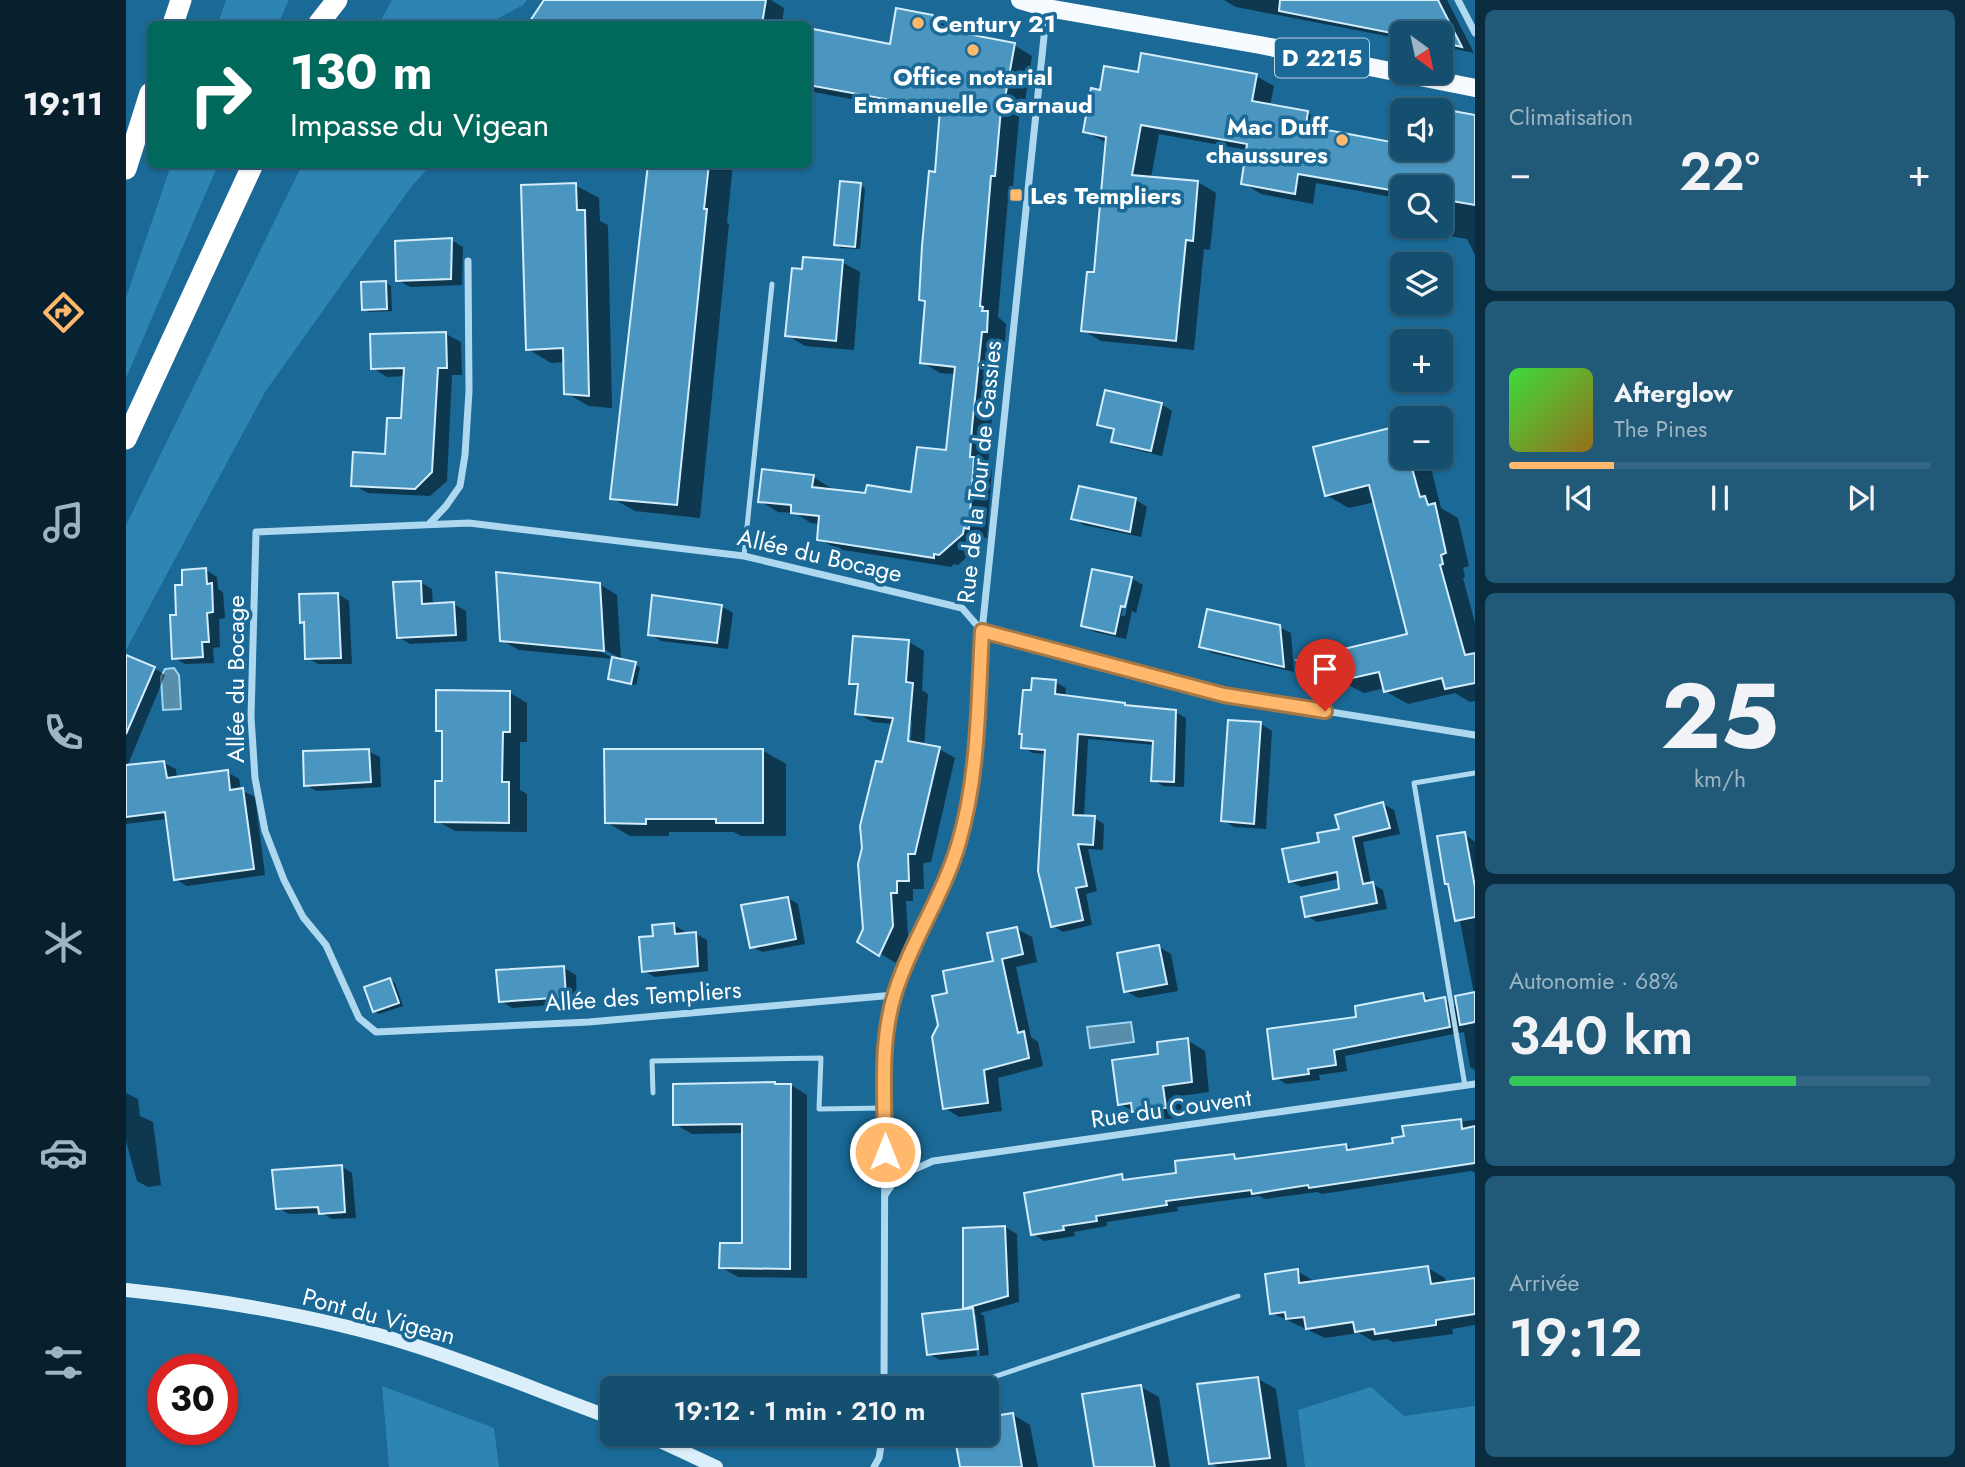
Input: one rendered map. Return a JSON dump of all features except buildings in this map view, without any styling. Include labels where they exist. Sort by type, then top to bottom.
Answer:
[{"type":"highway","points":[[174,21],[181,0]]},
{"type":"highway","points":[[319,21],[329,0]]},
{"type":"highway","points":[[320,21],[337,0]]},
{"type":"highway","points":[[126,169],[147,102]]},
{"type":"highway","points":[[126,439],[251,168]]},
{"type":"main road","name":"D 2215","points":[[1020,0],[1047,8],[1072,6],[1475,88]]},
{"type":"street","points":[[1458,0],[1475,33]]},
{"type":"street","name":"Rue de la Tour de Gassies","points":[[884,1376],[887,1035],[894,995],[905,964],[948,876],[967,812],[975,762],[982,631],[1047,8]]},
{"type":"street","points":[[428,525],[460,486],[465,455],[469,391],[468,261]]},
{"type":"street","name":"Allée du Bocage","points":[[395,1030],[376,1032],[359,1018],[326,945],[303,917],[284,880],[265,831],[255,778],[251,717],[256,532],[469,523],[744,556],[962,608],[982,631]]},
{"type":"street","points":[[982,631],[1224,695],[1475,735]]},
{"type":"street","name":"Allée des Templiers","points":[[395,1030],[589,1022],[894,995]]},
{"type":"street","name":"Rue du Couvent","points":[[885,1195],[897,1177],[933,1161],[1475,1084]]},
{"type":"street","name":"Pont du Vigean","points":[[126,1290],[296,1316],[413,1345],[600,1414]]},
{"type":"street","points":[[670,1446],[711,1466]]},
{"type":"street","points":[[874,1467],[881,1446]]},
{"type":"lane","points":[[744,556],[772,284]]},
{"type":"lane","points":[[1465,1086],[1414,782],[1475,772]]},
{"type":"lane","points":[[653,1093],[652,1061],[821,1058],[819,1109],[885,1108]]},
{"type":"lane","points":[[996,1376],[1238,1296]]},
{"type":"shaded area","points":[[226,0],[289,0],[279,21],[219,21]]},
{"type":"shaded area","points":[[392,0],[527,0],[523,5],[494,21],[381,21]]},
{"type":"shaded area","points":[[170,168],[217,168],[126,378],[126,298]]},
{"type":"shaded area","points":[[301,168],[428,168],[411,187],[265,392],[126,650],[126,525]]},
{"type":"shaded area","points":[[174,668],[179,675],[181,709],[163,710],[161,677],[165,669]]},
{"type":"shaded area","points":[[1131,1022],[1134,1042],[1090,1048],[1087,1027]]},
{"type":"shaded area","points":[[382,1386],[494,1428],[499,1467],[389,1467]]},
{"type":"shaded area","points":[[1371,1387],[1404,1416],[1475,1406],[1475,1467],[1305,1467],[1298,1410]]},
{"type":"place","name":"Century 21","points":[[918,23]]},
{"type":"place","name":"Office notarial Emmanuelle Garnaud","points":[[973,50]]},
{"type":"place","name":"Mac Duff chaussures","points":[[1342,140]]},
{"type":"place","name":"Les Templiers","points":[[1016,195]]},
{"type":"route","points":[[885,1152],[887,1035],[894,995],[905,964],[948,876],[967,812],[975,762],[982,631],[1224,695],[1325,711]]}]
